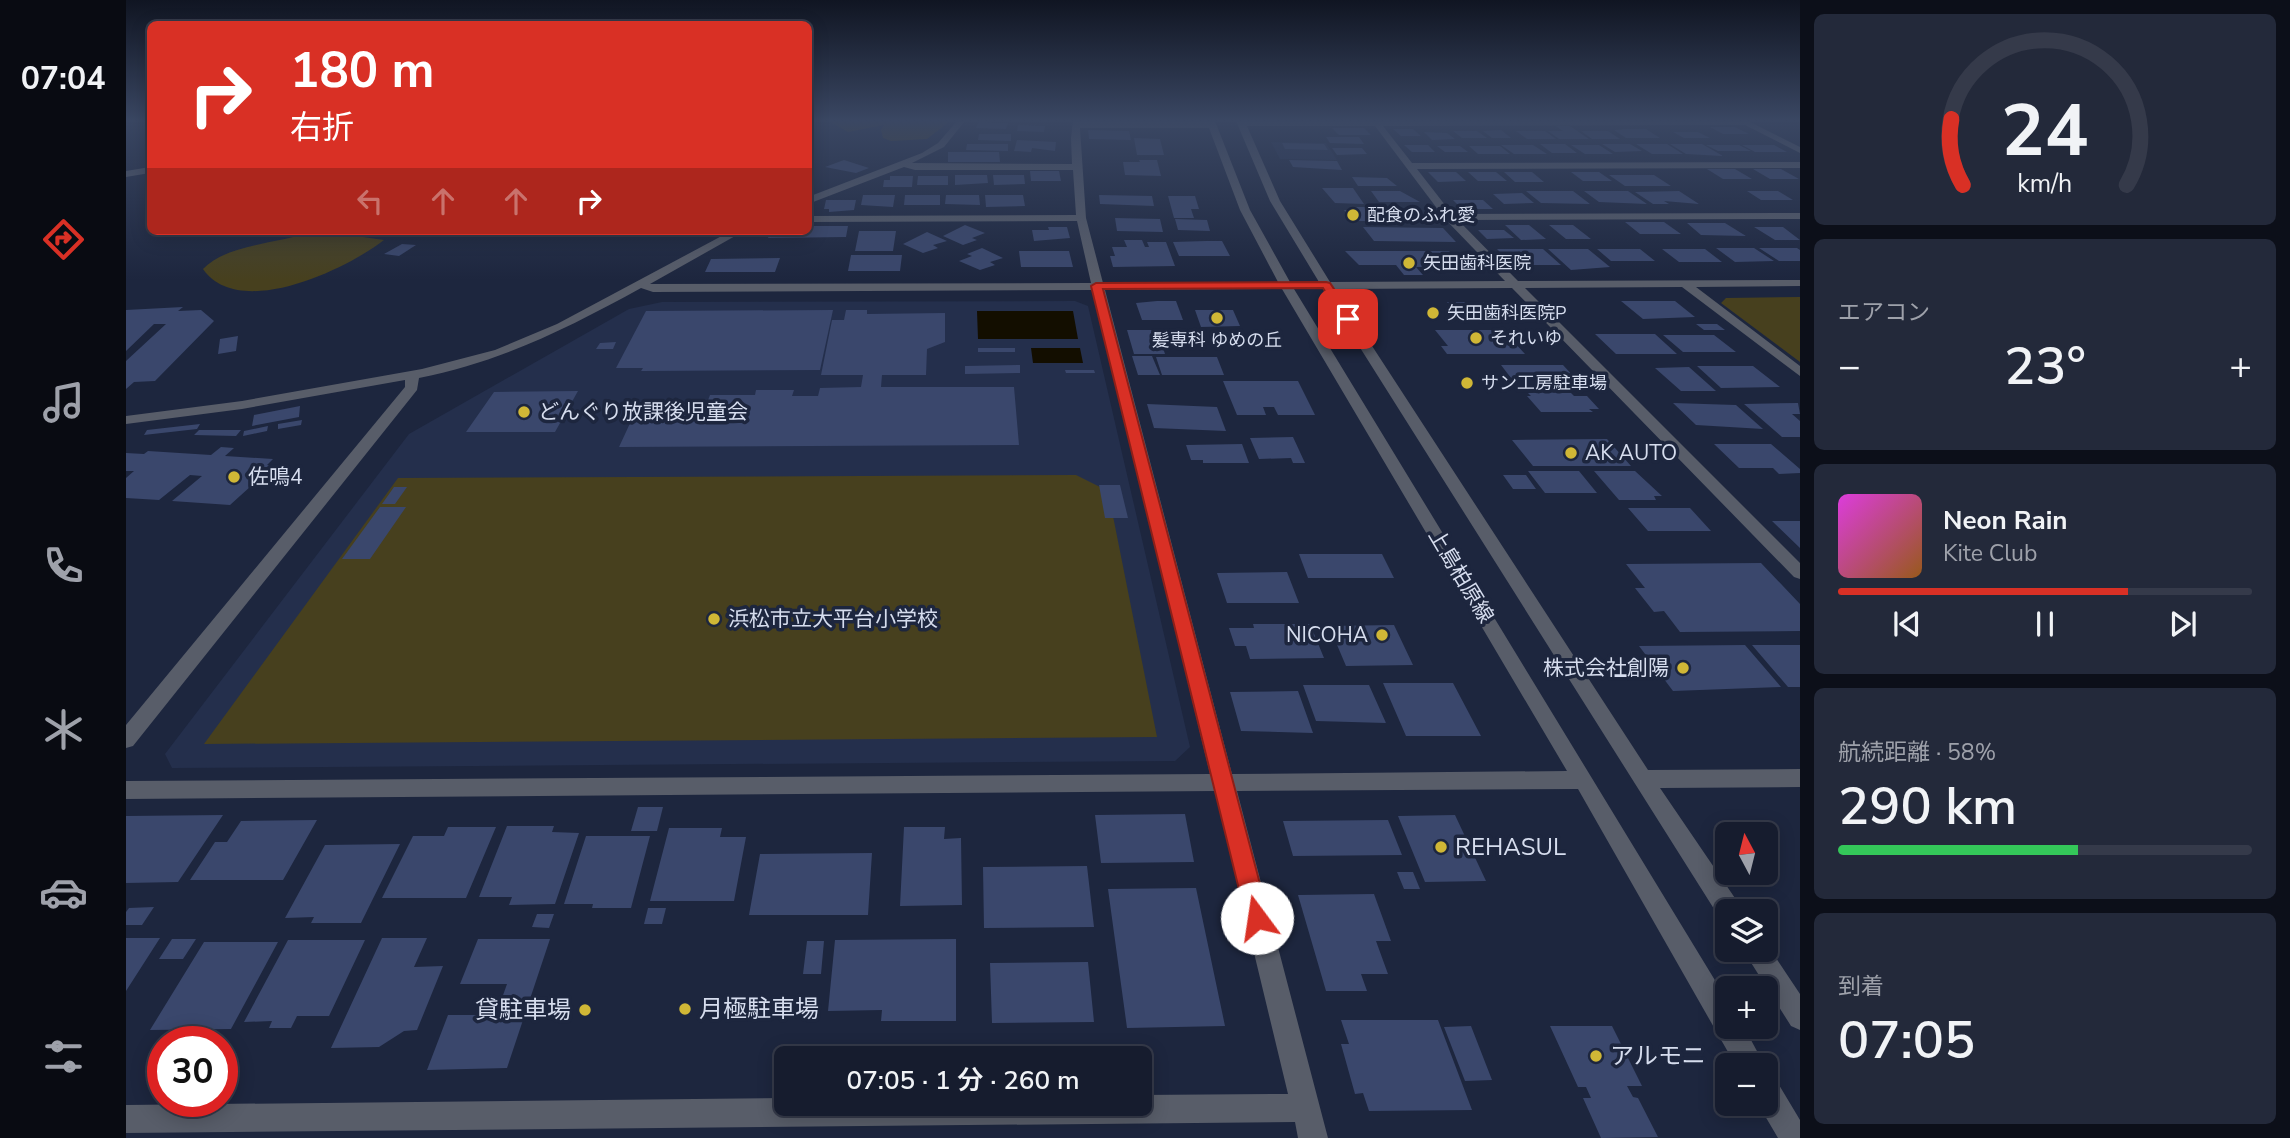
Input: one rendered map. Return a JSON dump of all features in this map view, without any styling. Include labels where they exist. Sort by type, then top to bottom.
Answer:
[{"type":"street","points":[[812,199],[878,174]]},
{"type":"street","points":[[1078,174],[1081,218],[1096,286],[1313,1138]]},
{"type":"street","name":"上島柏原線","points":[[1232,174],[1254,230],[1286,285],[1584,780],[1715,1004]]},
{"type":"street","name":"上島柏原線","points":[[1263,174],[1275,201],[1326,285],[1721,899]]},
{"type":"street","points":[[1415,174],[1449,217],[1513,285],[1800,573]]},
{"type":"street","points":[[1449,217],[1800,216]]},
{"type":"street","points":[[812,219],[1081,218]]},
{"type":"street","points":[[126,420],[242,405],[463,364],[533,341],[731,235]]},
{"type":"street","points":[[639,284],[653,288],[1800,283]]},
{"type":"street","points":[[1685,284],[1800,372]]},
{"type":"street","points":[[126,740],[412,387],[412,375]]},
{"type":"street","points":[[1642,779],[1800,778]]},
{"type":"street","points":[[126,790],[1584,780]]},
{"type":"street","points":[[1764,962],[1800,1017]]},
{"type":"street","points":[[126,1119],[1305,1108]]},
{"type":"street","points":[[1778,1111],[1794,1138]]},
{"type":"shaded area","points":[[299,235],[349,235],[384,240],[367,252],[320,276],[266,290],[241,290],[220,284],[203,269],[214,260],[240,249]]},
{"type":"shaded area","points":[[1800,297],[1800,362],[1721,303],[1726,298]]},
{"type":"shaded area","name":"浜松市立大平台小学校","points":[[1075,301],[1088,306],[1190,747],[1175,761],[172,768],[165,754],[409,434],[629,309],[662,302]]},
{"type":"shaded area","points":[[977,311],[1073,311],[1078,339],[978,339]]},
{"type":"shaded area","points":[[1031,348],[1080,348],[1083,363],[1033,363]]},
{"type":"shaded area","points":[[1076,475],[1108,491],[1157,737],[204,744],[398,478]]},
{"type":"building","points":[[1030,174],[1060,174],[1061,181],[1031,181]]},
{"type":"building","points":[[1161,174],[1161,176],[1125,175]]},
{"type":"building","points":[[1430,174],[1458,174],[1466,181],[1438,182]]},
{"type":"building","points":[[1470,174],[1499,174],[1507,181],[1478,181]]},
{"type":"building","points":[[1506,174],[1535,174],[1544,182],[1515,182]]},
{"type":"building","points":[[1574,174],[1602,174],[1612,181],[1583,181]]},
{"type":"building","points":[[1715,174],[1744,174],[1752,179],[1723,179]]},
{"type":"building","points":[[1762,174],[1790,174],[1799,179],[1770,179]]},
{"type":"building","points":[[955,175],[987,175],[988,183],[955,185]]},
{"type":"building","points":[[993,175],[1024,175],[1025,184],[994,185]]},
{"type":"building","points":[[1609,175],[1654,175],[1671,186],[1625,186]]},
{"type":"building","points":[[890,176],[913,176],[912,187],[883,187],[884,180],[890,180]]},
{"type":"building","points":[[918,176],[948,176],[948,185],[917,185]]},
{"type":"building","points":[[1352,177],[1387,178],[1397,186],[1358,186]]},
{"type":"building","points":[[1322,188],[1353,188],[1364,204],[1335,203]]},
{"type":"building","points":[[1371,191],[1400,191],[1420,202],[1379,202]]},
{"type":"building","points":[[1526,191],[1573,191],[1590,204],[1541,203]]},
{"type":"building","points":[[1584,191],[1628,191],[1647,204],[1599,202]]},
{"type":"building","points":[[1679,191],[1699,204],[1664,201],[1669,204],[1653,204],[1635,192]]},
{"type":"building","points":[[1747,191],[1778,191],[1793,200],[1761,200]]},
{"type":"building","points":[[1522,193],[1534,203],[1504,204],[1493,194]]},
{"type":"building","points":[[863,195],[895,195],[893,207],[861,205]]},
{"type":"building","points":[[905,195],[940,195],[940,205],[904,205]]},
{"type":"building","points":[[946,195],[979,195],[980,205],[945,204]]},
{"type":"building","points":[[985,195],[1023,195],[1025,206],[986,207]]},
{"type":"building","points":[[1099,195],[1152,196],[1154,206],[1100,204]]},
{"type":"building","points":[[1168,196],[1195,196],[1199,209],[1191,209],[1194,218],[1174,218]]},
{"type":"building","points":[[826,200],[856,200],[854,210],[829,212],[829,209],[824,209]]},
{"type":"building","points":[[1453,200],[1483,200],[1493,209],[1462,209]]},
{"type":"building","points":[[1353,207],[1366,207],[1375,221],[1351,221],[1344,210],[1354,210]]},
{"type":"building","points":[[1115,218],[1160,219],[1163,232],[1117,231]]},
{"type":"building","points":[[1175,219],[1207,220],[1210,231],[1178,230]]},
{"type":"building","points":[[1625,222],[1664,222],[1681,234],[1640,234]]},
{"type":"building","points":[[1687,223],[1725,223],[1746,236],[1701,235]]},
{"type":"building","points":[[965,225],[985,233],[972,238],[977,240],[963,245],[943,236]]},
{"type":"building","points":[[1505,225],[1529,225],[1546,239],[1521,240]]},
{"type":"building","points":[[1549,225],[1573,225],[1591,239],[1566,239]]},
{"type":"building","points":[[812,226],[848,226],[846,237],[768,238],[769,235],[812,235]]},
{"type":"building","points":[[1048,227],[1067,227],[1070,238],[1034,241],[1032,230],[1049,230]]},
{"type":"building","points":[[1363,227],[1443,228],[1456,242],[1374,241]]},
{"type":"building","points":[[1754,227],[1783,227],[1800,240],[1775,240]]},
{"type":"building","points":[[1478,230],[1504,230],[1514,238],[1487,239]]},
{"type":"building","points":[[859,231],[896,231],[893,251],[855,251]]},
{"type":"building","points":[[927,232],[947,241],[933,245],[938,248],[923,253],[903,244]]},
{"type":"building","points":[[1124,240],[1142,240],[1145,247],[1149,247],[1147,242],[1166,242],[1175,266],[1113,267],[1110,256],[1115,256],[1112,247],[1127,247]]},
{"type":"building","points":[[1222,241],[1230,256],[1179,256],[1173,242]]},
{"type":"building","points":[[402,244],[416,245],[399,256],[384,254]]},
{"type":"building","points":[[982,248],[1003,258],[990,262],[995,265],[980,270],[959,261],[972,256],[967,254]]},
{"type":"building","points":[[1716,248],[1754,248],[1774,261],[1735,262]]},
{"type":"building","points":[[1759,248],[1797,248],[1800,250],[1800,261],[1779,261]]},
{"type":"building","points":[[1497,249],[1543,249],[1561,265],[1513,265]]},
{"type":"building","points":[[1548,249],[1588,249],[1610,267],[1571,270]]},
{"type":"building","points":[[1597,249],[1640,249],[1655,261],[1611,261]]},
{"type":"building","points":[[1662,249],[1705,249],[1722,262],[1679,262]]},
{"type":"building","points":[[1019,251],[1069,251],[1073,267],[1021,267]]},
{"type":"building","name":"矢田歯科医院","points":[[1345,251],[1449,251],[1464,266],[1416,267],[1423,275],[1404,275],[1396,265],[1359,265]]},
{"type":"building","points":[[851,255],[902,255],[900,271],[848,271]]},
{"type":"building","points":[[780,258],[775,272],[705,272],[711,259]]},
{"type":"building","points":[[1176,301],[1183,320],[1142,320],[1136,303]]},
{"type":"building","points":[[1621,301],[1675,301],[1695,317],[1643,319]]},
{"type":"building","points":[[1447,302],[1483,302],[1499,319],[1462,319]]},
{"type":"building","points":[[183,307],[178,311],[201,310],[214,321],[155,381],[134,382],[126,389],[126,361],[166,324],[154,324],[126,351],[126,310]]},
{"type":"building","points":[[833,310],[820,370],[641,371],[643,368],[616,368],[646,311]]},
{"type":"building","points":[[846,310],[867,310],[867,314],[945,313],[945,342],[927,349],[926,375],[882,375],[881,387],[1014,387],[1019,445],[619,447],[639,404],[707,403],[710,395],[755,395],[756,390],[794,390],[792,396],[818,396],[820,388],[861,387],[863,375],[821,375],[832,320],[844,320]]},
{"type":"building","name":"髪専科 ゆめの丘","points":[[1195,310],[1233,310],[1240,326],[1201,327]]},
{"type":"building","points":[[1696,324],[1717,324],[1725,330],[1704,330]]},
{"type":"building","points":[[1127,330],[1157,330],[1165,354],[1134,354]]},
{"type":"building","name":"それいゆ","points":[[1435,330],[1503,330],[1525,354],[1447,354],[1441,346],[1448,346]]},
{"type":"building","points":[[1595,334],[1655,334],[1677,354],[1616,354]]},
{"type":"building","points":[[1663,335],[1714,335],[1736,352],[1683,352]]},
{"type":"building","points":[[238,336],[236,351],[218,354],[220,339]]},
{"type":"building","points":[[616,342],[613,349],[596,349],[600,343]]},
{"type":"building","points":[[978,348],[1015,348],[1015,352],[978,352]]},
{"type":"building","points":[[1132,356],[1152,356],[1160,375],[1138,375]]},
{"type":"building","points":[[1156,357],[1217,357],[1224,375],[1162,375]]},
{"type":"building","points":[[1020,365],[1020,373],[965,374],[965,366]]},
{"type":"building","points":[[1501,365],[1563,365],[1575,378],[1543,381],[1540,378],[1511,378]]},
{"type":"building","points":[[1697,366],[1753,366],[1780,387],[1721,388]]},
{"type":"building","points":[[1689,367],[1716,391],[1681,391],[1655,368]]},
{"type":"building","points":[[1065,370],[1094,370],[1095,373],[1066,373]]},
{"type":"building","points":[[1223,381],[1298,381],[1315,415],[1278,415],[1274,407],[1263,407],[1266,415],[1237,415]]},
{"type":"building","name":"どんぐり放課後児童会","points":[[578,391],[555,432],[466,432],[494,392]]},
{"type":"building","points":[[1570,392],[1574,396],[1587,396],[1599,409],[1589,409],[1593,412],[1541,412],[1527,396],[1531,396],[1528,393]]},
{"type":"building","points":[[1673,403],[1736,405],[1763,429],[1696,425]]},
{"type":"building","points":[[1798,403],[1800,414],[1792,414],[1800,421],[1800,437],[1782,437],[1744,404]]},
{"type":"building","points":[[1147,404],[1217,407],[1226,431],[1154,428]]},
{"type":"building","points":[[300,406],[299,417],[252,426],[254,415]]},
{"type":"building","points":[[302,420],[301,425],[278,429],[278,424]]},
{"type":"building","points":[[200,424],[197,429],[144,435],[147,430]]},
{"type":"building","points":[[268,426],[267,431],[243,436],[244,431]]},
{"type":"building","points":[[199,430],[241,430],[236,436],[194,435]]},
{"type":"building","points":[[1293,437],[1305,463],[1293,463],[1291,458],[1259,459],[1250,438]]},
{"type":"building","name":"AK AUTO","points":[[1607,439],[1631,466],[1533,466],[1512,440]]},
{"type":"building","points":[[1242,444],[1249,463],[1203,463],[1203,460],[1191,460],[1186,445]]},
{"type":"building","points":[[1714,444],[1771,444],[1800,469],[1800,473],[1779,474],[1773,468],[1739,468]]},
{"type":"building","name":"佐鳴4","points":[[221,447],[234,448],[225,456],[273,459],[267,465],[279,466],[265,478],[260,478],[230,505],[172,501],[202,476],[190,475],[159,500],[126,498],[126,478],[134,471],[126,471],[126,453],[144,454],[148,451],[211,455]]},
{"type":"building","points":[[1528,471],[1579,471],[1597,493],[1545,493]]},
{"type":"building","points":[[1594,471],[1635,471],[1662,496],[1654,496],[1656,500],[1619,500]]},
{"type":"building","points":[[1503,475],[1526,475],[1536,489],[1513,489]]},
{"type":"building","points":[[1099,485],[1120,485],[1128,518],[1105,518]]},
{"type":"building","points":[[394,487],[407,487],[395,504],[382,504]]},
{"type":"building","points":[[380,507],[406,507],[370,559],[342,559]]},
{"type":"building","points":[[1628,508],[1690,508],[1711,531],[1648,531]]},
{"type":"building","points":[[1772,521],[1800,521],[1800,548]]},
{"type":"building","points":[[1299,554],[1382,554],[1394,578],[1308,578]]},
{"type":"building","points":[[1761,563],[1800,604],[1800,631],[1680,632],[1664,611],[1654,612],[1635,588],[1645,588],[1626,564]]},
{"type":"building","points":[[1287,572],[1299,603],[1227,603],[1217,573]]},
{"type":"building","points":[[1253,624],[1310,624],[1324,658],[1250,659],[1246,646],[1235,646],[1229,628],[1254,628]]},
{"type":"building","points":[[1394,625],[1413,665],[1346,666],[1329,626]]},
{"type":"building","points":[[1745,645],[1781,687],[1673,691],[1639,646]]},
{"type":"building","points":[[1752,645],[1800,645],[1800,687],[1788,687]]},
{"type":"building","points":[[1383,683],[1453,683],[1481,736],[1406,736]]},
{"type":"building","points":[[1303,685],[1369,685],[1386,723],[1316,721]]},
{"type":"building","points":[[1298,691],[1313,733],[1241,731],[1230,692]]},
{"type":"building","points":[[638,807],[663,807],[657,831],[631,831]]},
{"type":"building","points":[[1185,814],[1194,862],[1101,863],[1095,815]]},
{"type":"building","points":[[223,815],[178,882],[126,883],[126,816]]},
{"type":"building","points":[[1455,815],[1486,881],[1425,882],[1398,816]]},
{"type":"building","points":[[317,820],[283,880],[190,880],[215,842],[227,842],[241,821]]},
{"type":"building","points":[[1388,820],[1402,855],[1293,856],[1283,821]]},
{"type":"building","points":[[507,826],[554,826],[552,832],[579,833],[555,904],[509,905],[512,897],[479,897]]},
{"type":"building","points":[[448,827],[496,827],[466,898],[382,898],[413,836],[444,836]]},
{"type":"building","points":[[904,827],[945,827],[944,839],[961,838],[962,905],[900,906]]},
{"type":"building","points":[[669,828],[722,828],[720,837],[746,837],[734,901],[650,901]]},
{"type":"building","points":[[586,836],[650,836],[631,908],[592,908],[593,904],[564,904]]},
{"type":"building","points":[[400,844],[361,923],[311,923],[314,917],[285,918],[325,845]]},
{"type":"building","points":[[872,853],[868,915],[749,915],[760,854]]},
{"type":"building","points":[[1087,866],[1094,927],[984,928],[983,867]]},
{"type":"building","points":[[1397,872],[1413,872],[1420,889],[1404,889]]},
{"type":"building","points":[[1196,888],[1225,1026],[1127,1028],[1108,889]]},
{"type":"building","points":[[1374,894],[1391,941],[1376,941],[1388,974],[1361,974],[1367,991],[1326,991],[1298,895]]},
{"type":"building","points":[[154,907],[142,925],[126,925],[126,912],[129,908]]},
{"type":"building","points":[[648,908],[666,908],[662,924],[644,924]]},
{"type":"building","points":[[537,914],[554,914],[549,928],[532,927]]},
{"type":"building","points":[[126,938],[160,938],[126,991]]},
{"type":"building","points":[[382,938],[427,938],[414,967],[443,966],[417,1030],[404,1031],[379,1047],[331,1048]]},
{"type":"building","points":[[172,939],[196,939],[183,959],[159,959]]},
{"type":"building","points":[[478,939],[550,939],[507,1068],[427,1070],[448,1015],[496,1015],[507,984],[460,984]]},
{"type":"building","points":[[956,939],[956,1021],[881,1021],[882,1010],[828,1011],[835,940]]},
{"type":"building","points":[[288,940],[365,940],[329,1016],[297,1016],[291,1028],[269,1028],[272,1021],[244,1022]]},
{"type":"building","points":[[807,941],[824,941],[821,974],[803,974]]},
{"type":"building","points":[[204,942],[278,942],[233,1026],[152,1026]]},
{"type":"building","points":[[1088,962],[1094,1022],[992,1023],[990,963]]},
{"type":"building","points":[[1341,1020],[1438,1020],[1472,1110],[1369,1111],[1363,1093],[1355,1094],[1341,1044],[1349,1044]]},
{"type":"building","points":[[1471,1026],[1492,1080],[1465,1081],[1444,1027]]},
{"type":"building","name":"アルモニ","points":[[1550,1026],[1612,1026],[1642,1086],[1627,1086],[1633,1097],[1638,1098],[1658,1137],[1601,1138],[1583,1098],[1591,1098],[1586,1087],[1578,1087]]},
{"type":"place","name":"配食のふれ愛","points":[[1353,215]]},
{"type":"place","name":"矢田歯科医院","points":[[1409,263]]},
{"type":"place","name":"矢田歯科医院P","points":[[1433,313]]},
{"type":"place","name":"髪専科 ゆめの丘","points":[[1217,318]]},
{"type":"place","name":"それいゆ","points":[[1476,338]]},
{"type":"place","name":"サン工房駐車場","points":[[1467,383]]},
{"type":"place","name":"どんぐり放課後児童会","points":[[524,412]]},
{"type":"place","name":"AK AUTO","points":[[1571,453]]},
{"type":"place","name":"佐鳴4","points":[[234,477]]},
{"type":"place","name":"浜松市立大平台小学校","points":[[714,619]]},
{"type":"place","name":"NICOHA","points":[[1382,635]]},
{"type":"place","name":"株式会社創陽","points":[[1683,668]]},
{"type":"place","name":"REHASUL","points":[[1441,847]]},
{"type":"place","name":"月極駐車場","points":[[685,1009]]},
{"type":"place","name":"貸駐車場","points":[[585,1010]]},
{"type":"place","name":"アルモニ","points":[[1596,1056]]},
{"type":"route","points":[[1257,918],[1096,286],[1326,285],[1348,319]]}]
